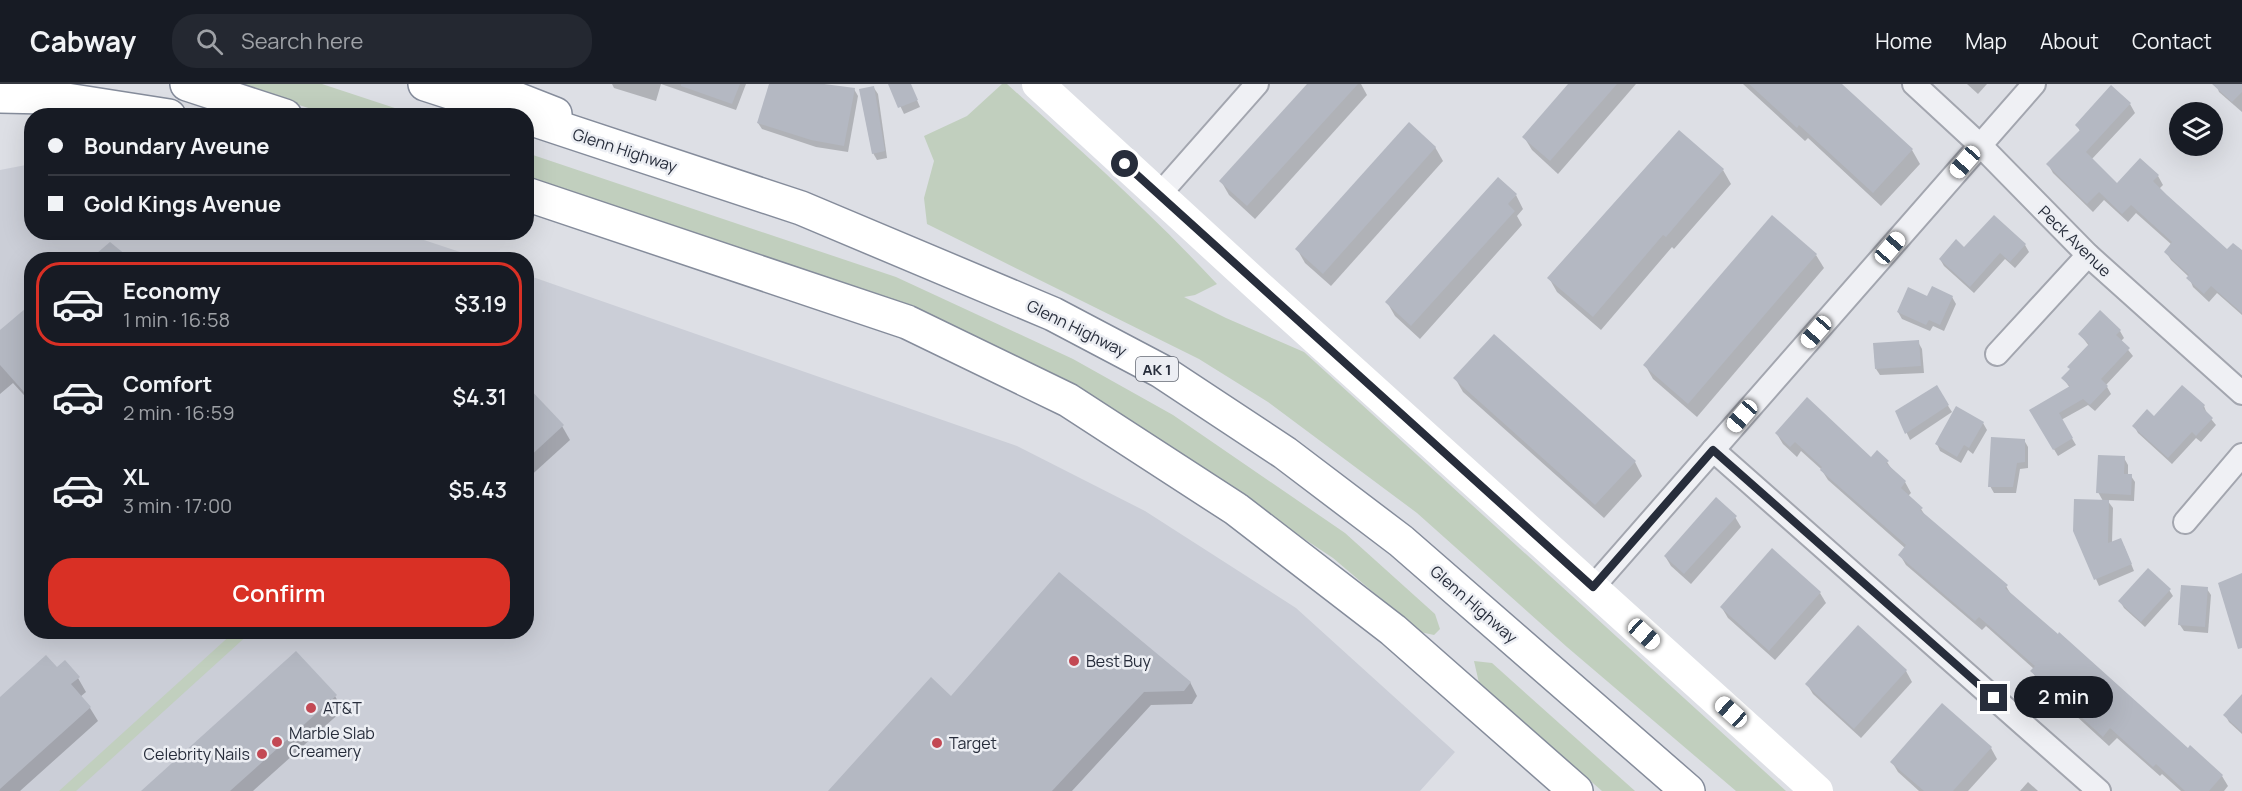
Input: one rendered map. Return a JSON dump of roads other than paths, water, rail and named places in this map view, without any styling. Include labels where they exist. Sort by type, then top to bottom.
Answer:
[{"type":"highway","points":[[187,84],[260,108]]},
{"type":"highway","points":[[425,84],[497,108]]},
{"type":"highway","points":[[478,84],[801,208]]},
{"type":"highway","points":[[0,96],[46,97],[117,108]]},
{"type":"highway","name":"Glenn Highway","points":[[534,120],[801,208],[1053,314],[1161,371],[1285,453],[1401,541],[1688,791]]},
{"type":"highway","points":[[534,197],[907,322],[1068,400],[1246,516],[1393,630],[1576,791]]},
{"type":"street","points":[[1038,84],[1817,791]]},
{"type":"street","points":[[1159,195],[1257,84]]},
{"type":"street","name":"Peck Avenue","points":[[1914,84],[1980,145],[2088,255],[2242,393]]},
{"type":"street","points":[[1593,587],[2034,84]]},
{"type":"street","points":[[1997,354],[2088,255]]},
{"type":"street","points":[[1713,450],[2099,791]]},
{"type":"street","points":[[2185,522],[2242,455]]},
{"type":"place","name":"Best Buy","points":[[1074,661]]},
{"type":"place","name":"AT&T","points":[[311,708]]},
{"type":"place","name":"Marble Slab Creamery","points":[[277,742]]},
{"type":"place","name":"Target","points":[[937,743]]},
{"type":"place","name":"Celebrity Nails","points":[[262,754]]}]
